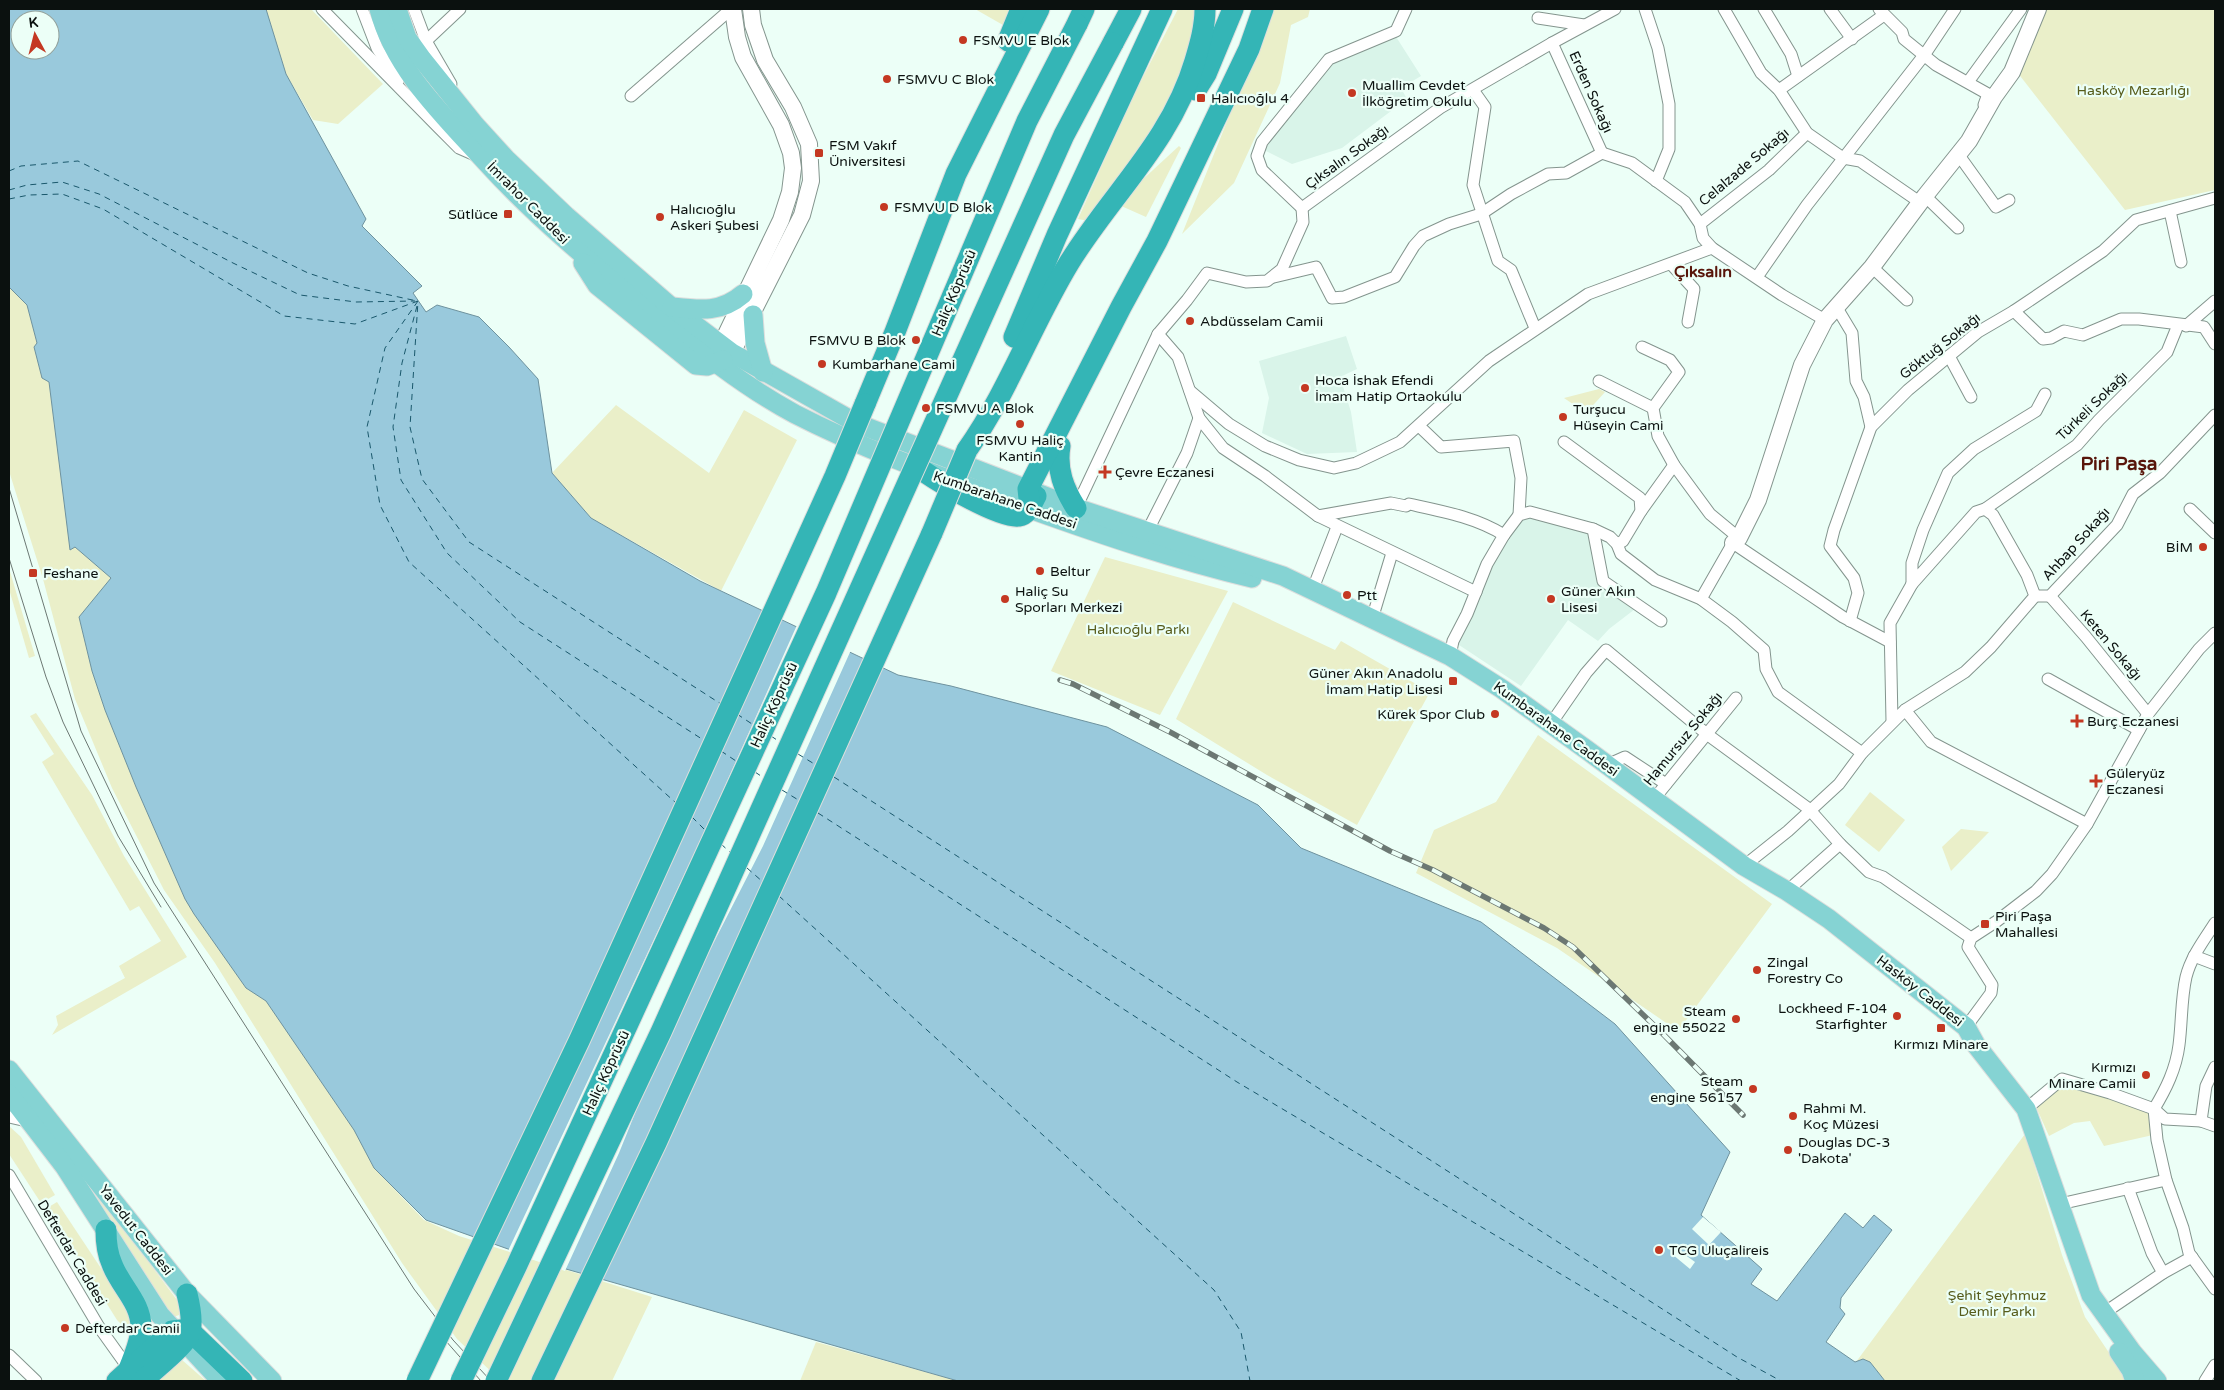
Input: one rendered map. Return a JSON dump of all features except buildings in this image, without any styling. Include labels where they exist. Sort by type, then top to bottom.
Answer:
[{"type":"highway","points":[[417,1381],[578,1041],[835,476],[896,332],[956,174],[970,128],[1021,9]]},
{"type":"highway","points":[[956,174],[1039,9]]},
{"type":"highway","points":[[496,1381],[661,1032],[1064,134],[1131,9]]},
{"type":"highway","points":[[542,1381],[656,1143],[856,703],[967,450],[1058,235],[1162,9]]},
{"type":"highway","points":[[967,450],[986,422],[1027,339],[1069,263],[1146,158],[1179,104],[1198,48],[1205,9]]},
{"type":"highway","points":[[1179,104],[1192,96],[1200,86],[1233,9]]},
{"type":"highway","points":[[1032,497],[1126,298],[1146,264],[1249,49],[1262,9]]},
{"type":"highway","name":"Haliç Köprüsü","points":[[461,1381],[541,1215],[826,593],[1027,121],[1081,16]]},
{"type":"highway","points":[[923,471],[962,496],[1008,515],[1019,516],[1032,497],[1060,446],[1142,283],[1146,264]]},
{"type":"highway","points":[[1060,446],[1058,457],[1063,484],[1076,508]]},
{"type":"highway","points":[[106,1230],[107,1248],[112,1265],[140,1318],[141,1329],[130,1377]]},
{"type":"highway","points":[[130,1377],[182,1335],[191,1316],[187,1294]]},
{"type":"highway","points":[[182,1335],[242,1381]]},
{"type":"main road","name":"İmrahor Caddesi","points":[[379,9],[395,50],[408,70],[451,124],[540,218],[576,251],[597,285],[682,356],[696,365],[707,366],[723,354],[566,216],[506,160],[474,124],[407,38],[397,9]]},
{"type":"main road","points":[[723,354],[743,294],[786,207],[793,168],[792,153],[781,125],[743,57],[732,9]]},
{"type":"main road","points":[[723,354],[753,315],[802,215],[811,181],[812,163],[809,144],[801,124],[765,60],[751,9]]},
{"type":"main road","points":[[1736,541],[1758,500],[1802,364],[1826,320],[1872,267],[1969,141],[1994,97],[2012,72],[2038,9]]},
{"type":"main road","points":[[670,306],[713,310],[735,301],[743,294]]},
{"type":"main road","points":[[753,315],[755,343],[763,372]]},
{"type":"main road","name":"Kumbarahane Caddesi","points":[[723,354],[763,372],[856,423],[1180,560],[1312,591]]},
{"type":"main road","name":"Kumbarahane Caddesi","points":[[723,354],[748,385],[794,413],[852,441],[923,471]]},
{"type":"main road","name":"Kumbarahane Caddesi","points":[[1032,497],[1076,508],[1283,576],[1450,656],[1502,689],[1744,866],[1787,891]]},
{"type":"main road","name":"Hasköy Caddesi","points":[[1787,891],[1829,919],[1966,1027],[1976,1045],[2026,1108],[2068,1228]]},
{"type":"main road","name":"Yavedut Caddesi","points":[[9,1070],[187,1294],[272,1381]]},
{"type":"main road","name":"Yavedut Caddesi","points":[[9,1094],[65,1167],[148,1298],[221,1381]]},
{"type":"main road","points":[[2068,1228],[2091,1295],[2132,1352],[2157,1381]]},
{"type":"main road","points":[[2068,1228],[2079,1283],[2092,1312],[2131,1370],[2135,1381]]},
{"type":"street","points":[[322,9],[369,59],[459,148],[484,159]]},
{"type":"street","points":[[362,9],[377,48],[407,95]]},
{"type":"street","points":[[414,9],[426,41],[474,124]]},
{"type":"street","points":[[426,41],[460,9]]},
{"type":"street","points":[[632,96],[732,9]]},
{"type":"street","points":[[1076,508],[1158,334],[1207,273],[1246,282],[1267,281],[1282,269],[1303,222],[1302,208],[1262,170],[1257,156],[1262,142],[1329,58],[1396,31],[1406,9]]},
{"type":"street","name":"Çıksalın Sokağı","points":[[1302,208],[1440,108],[1615,9]]},
{"type":"street","points":[[1645,9],[1658,48],[1669,104],[1669,149],[1656,181]]},
{"type":"street","points":[[1724,9],[1761,73],[1778,90],[1807,133],[1843,158],[1860,161],[1923,199],[1958,228]]},
{"type":"street","points":[[1764,9],[1791,54],[1798,76]]},
{"type":"street","points":[[1830,9],[1852,39]]},
{"type":"street","points":[[1757,277],[1843,158],[1925,54],[1954,9]]},
{"type":"street","points":[[1968,82],[2021,9]]},
{"type":"street","points":[[1778,90],[1852,39],[1882,12],[1902,32],[1904,39],[1936,64],[1988,94],[1969,141]]},
{"type":"street","points":[[1538,18],[1584,25]]},
{"type":"street","name":"Erden Sokağı","points":[[1552,43],[1602,153]]},
{"type":"street","points":[[1473,90],[1485,107],[1473,184],[1481,214],[1498,261],[1511,270],[1535,328]]},
{"type":"street","name":"Celalzade Sokağı","points":[[1700,224],[1769,170],[1807,133]]},
{"type":"street","points":[[1271,278],[1316,267],[1332,298],[1344,297],[1395,277],[1414,246],[1424,236],[1449,224],[1481,214],[1511,194],[1548,174],[1566,173],[1602,153],[1632,163],[1684,202],[1700,224],[1703,238],[1712,248],[1782,295],[1826,320]]},
{"type":"street","points":[[1958,154],[1996,207],[2009,200]]},
{"type":"street","name":"Göktuğ Sokağı","points":[[1850,620],[1859,596],[1854,578],[1830,546],[1871,427],[1908,390],[1978,332],[2014,311],[2103,251],[2136,220],[2215,198]]},
{"type":"street","points":[[2170,211],[2181,262]]},
{"type":"street","points":[[1189,390],[1229,424],[1265,446],[1299,460],[1334,468],[1356,463],[1400,442],[1489,361],[1535,328],[1588,294],[1712,248]]},
{"type":"street","points":[[1671,264],[1694,289],[1688,322]]},
{"type":"street","points":[[1872,267],[1907,300]]},
{"type":"street","points":[[2182,325],[2215,301]]},
{"type":"street","points":[[1837,308],[1852,333],[1856,381],[1864,397],[1871,427]]},
{"type":"street","points":[[2014,311],[2043,339],[2051,338],[2064,331],[2083,335],[2122,319],[2139,319],[2204,328],[2215,344]]},
{"type":"street","name":"Türkeli Sokağı","points":[[1912,584],[1976,512],[1985,509],[2077,444],[2167,352],[2182,325]]},
{"type":"street","points":[[1158,334],[1178,357],[1199,418],[1223,448],[1265,476],[1318,516],[1337,527],[1476,592]]},
{"type":"street","points":[[1642,347],[1670,360],[1679,372],[1653,408],[1658,436],[1674,465],[1710,514],[1736,541],[1850,620],[1890,642]]},
{"type":"street","points":[[1949,356],[1971,397]]},
{"type":"street","points":[[1599,381],[1653,408]]},
{"type":"street","points":[[1892,721],[1890,623],[1912,584],[1912,562],[1923,530],[1948,473],[1974,449],[2036,411],[2044,394]]},
{"type":"street","name":"Ahbap Sokağı","points":[[2035,596],[2050,596],[2117,526],[2133,494],[2160,473],[2215,415]]},
{"type":"street","points":[[1147,532],[1187,453],[1199,418]]},
{"type":"street","points":[[1419,426],[1441,447],[1514,441],[1521,478],[1519,515],[1504,535],[1487,564],[1467,614],[1453,641],[1450,656]]},
{"type":"street","points":[[1564,442],[1640,498],[1641,511]]},
{"type":"street","points":[[1617,544],[1623,541],[1641,511],[1674,465]]},
{"type":"street","points":[[1318,516],[1391,503],[1406,506],[1409,504],[1452,514],[1486,525],[1504,535]]},
{"type":"street","points":[[1744,866],[1788,831],[1809,809],[1839,784],[1862,753],[1892,721],[1905,710],[1965,672],[1991,647],[2035,596],[2027,575],[1993,515],[1985,509]]},
{"type":"street","points":[[2190,509],[2215,533]]},
{"type":"street","points":[[1519,515],[1530,512],[1593,529],[1610,537],[1617,544],[1621,554],[1655,580],[1701,599],[1732,622],[1764,650],[1766,669],[1778,692],[1862,753]]},
{"type":"street","points":[[1312,591],[1337,527]]},
{"type":"street","points":[[1593,529],[1603,581],[1661,621]]},
{"type":"street","points":[[1701,599],[1736,541]]},
{"type":"street","points":[[1372,619],[1392,553]]},
{"type":"street","name":"Keten Sokağı","points":[[2050,596],[2086,636],[2148,714]]},
{"type":"street","points":[[1966,1027],[1991,993],[1992,985],[1968,947],[1971,938],[2036,891],[2052,874],[2086,824],[2148,714],[2199,649],[2215,633]]},
{"type":"street","points":[[1550,725],[1586,673],[1606,650],[1708,735],[1809,809],[1840,844],[1869,872],[1883,877],[1971,938]]},
{"type":"street","points":[[2048,679],[2139,730]]},
{"type":"street","name":"Hamursuz Sokağı","points":[[1654,799],[1708,735],[1736,698]]},
{"type":"street","points":[[1905,710],[1931,742],[2086,824]]},
{"type":"street","points":[[1607,765],[1625,757],[1666,784]]},
{"type":"street","points":[[1787,891],[1840,844]]},
{"type":"street","points":[[2215,923],[2194,956],[2186,975],[2181,1005],[2179,1047],[2169,1083],[2154,1109],[2157,1140],[2166,1180],[2184,1228],[2189,1253],[2215,1289]]},
{"type":"street","points":[[2194,956],[2215,964]]},
{"type":"street","points":[[2201,1121],[2206,1086],[2215,1067]]},
{"type":"street","points":[[2026,1108],[2062,1079],[2110,1093],[2154,1109],[2165,1119],[2201,1121],[2215,1126]]},
{"type":"street","points":[[9,1118],[31,1122]]},
{"type":"street","name":"Defterdar Caddesi","points":[[9,1175],[130,1377]]},
{"type":"street","points":[[2060,1204],[2166,1180]]},
{"type":"street","points":[[2128,1188],[2152,1254],[2163,1273]]},
{"type":"street","points":[[2104,1313],[2163,1273],[2192,1258]]},
{"type":"street","points":[[9,1355],[36,1381]]},
{"type":"street","points":[[2205,1381],[2215,1365]]},
{"type":"shaded area","name":"Muallim Cevdet İlköğretim Okulu","points":[[1393,32],[1421,76],[1401,88],[1407,99],[1342,148],[1292,164],[1266,151],[1262,142],[1329,59]]},
{"type":"shaded area","name":"Hoca İshak Efendi İmam Hatip Ortaokulu","points":[[1346,336],[1357,369],[1340,377],[1351,412],[1357,452],[1307,454],[1262,433],[1269,398],[1259,361]]},
{"type":"shaded area","name":"Güner Akın Lisesi","points":[[1519,515],[1593,529],[1603,581],[1639,606],[1609,629],[1598,641],[1568,620],[1521,686],[1453,641],[1476,592]]},
{"type":"green space","points":[[266,9],[311,9],[383,84],[338,124],[313,120],[286,74]]},
{"type":"green space","points":[[975,9],[1009,9],[1003,25]]},
{"type":"green space","points":[[1178,9],[1195,9],[1194,34],[1170,104],[1089,221],[1078,219],[1130,102]]},
{"type":"green space","points":[[1272,9],[1310,9],[1308,17],[1291,25],[1280,83],[1234,183],[1182,234]]},
{"type":"green space","name":"Hasköy Mezarlığı","points":[[2038,9],[2215,9],[2215,190],[2125,210],[2017,72]]},
{"type":"green space","points":[[1179,146],[1181,148],[1146,217],[1119,205],[1140,182]]},
{"type":"green space","points":[[9,287],[27,305],[37,343],[34,347],[42,378],[49,382],[70,549],[75,547],[112,578],[79,617],[92,671],[105,710],[136,787],[185,899],[246,988],[266,1001],[354,1130],[374,1168],[424,1220],[459,1236],[652,1297],[612,1381],[501,1381],[457,1339],[402,1263],[215,963],[164,890],[112,788],[75,699],[43,579],[9,471]]},
{"type":"green space","points":[[1599,389],[1605,392],[1586,413],[1564,398]]},
{"type":"green space","points":[[616,405],[709,473],[744,410],[797,440],[721,591],[591,518],[552,473]]},
{"type":"green space","name":"Halıcıoğlu Parkı","points":[[1105,557],[1228,591],[1160,715],[1051,671]]},
{"type":"green space","points":[[9,568],[35,656],[29,658],[9,589]]},
{"type":"green space","points":[[1233,602],[1335,650],[1341,641],[1430,692],[1357,825],[1267,775],[1176,719]]},
{"type":"green space","points":[[36,713],[92,795],[124,856],[187,957],[52,1035],[58,1025],[56,1016],[125,978],[119,966],[161,941],[139,906],[130,911],[42,762],[54,754],[30,716]]},
{"type":"green space","points":[[1538,735],[1772,904],[1678,1031],[1557,948],[1416,873],[1434,830],[1496,802]]},
{"type":"green space","points":[[1870,792],[1905,820],[1879,852],[1845,825]]},
{"type":"green space","points":[[1961,829],[1989,832],[1951,871],[1942,847]]},
{"type":"green space","points":[[2069,1084],[2149,1111],[2153,1135],[2104,1146],[2090,1121],[2074,1123],[2049,1136],[2037,1109],[2042,1100],[2050,1093],[2059,1087]]},
{"type":"green space","points":[[9,1126],[21,1137],[55,1195],[41,1203],[9,1154]]},
{"type":"green space","name":"Şehit Şeyhmuz Demir Parkı","points":[[2025,1134],[2062,1255],[2085,1317],[2128,1381],[1885,1381],[1870,1362],[1856,1362]]},
{"type":"green space","points":[[100,1197],[177,1300],[179,1315],[171,1318],[96,1200]]},
{"type":"green space","points":[[57,1202],[130,1312],[132,1330],[129,1332],[117,1320],[47,1208]]},
{"type":"green space","points":[[816,1342],[958,1381],[800,1381]]},
{"type":"green space","points":[[182,1360],[206,1381],[157,1381]]},
{"type":"water","points":[[9,9],[266,9],[286,74],[366,219],[362,226],[422,286],[413,293],[426,312],[437,305],[479,317],[538,379],[552,473],[591,518],[700,581],[898,675],[951,686],[1107,727],[1258,805],[1301,848],[1481,922],[1615,1024],[1730,1152],[1701,1215],[1762,1269],[1751,1284],[1777,1301],[1845,1213],[1863,1228],[1874,1215],[1892,1230],[1841,1298],[1840,1308],[1845,1314],[1826,1342],[1855,1362],[1863,1359],[1870,1362],[1885,1381],[958,1381],[559,1267],[426,1220],[374,1168],[354,1130],[266,1001],[246,988],[194,914],[185,899],[136,787],[105,710],[92,671],[79,617],[111,578],[75,547],[70,550],[49,382],[42,378],[34,347],[37,343],[27,305],[9,287]]},
{"type":"pier","points":[[797,625],[851,650],[763,846],[667,1034],[619,1153],[565,1271],[508,1251],[707,826]]},
{"type":"pier","points":[[1703,1217],[1721,1232],[1709,1245],[1692,1229]]},
{"type":"pier","points":[[1677,1249],[1695,1262],[1690,1269],[1672,1254]]},
{"type":"ferry route","points":[[9,171],[21,166],[78,161],[308,273],[348,286],[417,301]]},
{"type":"ferry route","points":[[9,190],[27,185],[62,182],[99,194],[300,295],[356,302],[415,301]]},
{"type":"ferry route","points":[[9,199],[29,195],[62,194],[103,209],[284,316],[355,324],[418,301],[410,427],[422,479],[469,542],[721,704]]},
{"type":"ferry route","points":[[418,301],[385,348],[367,427],[380,505],[409,562],[676,803]]},
{"type":"ferry route","points":[[417,306],[402,363],[393,427],[401,480],[447,553],[520,622],[705,741]]},
{"type":"ferry route","points":[[737,714],[755,726]]},
{"type":"ferry route","points":[[771,736],[780,742]]},
{"type":"ferry route","points":[[721,751],[736,761]]},
{"type":"ferry route","points":[[798,754],[816,765]]},
{"type":"ferry route","points":[[755,772],[764,778]]},
{"type":"ferry route","points":[[834,777],[1737,1357],[1781,1381]]},
{"type":"ferry route","points":[[782,790],[800,801]]},
{"type":"ferry route","points":[[818,813],[1237,1082],[1741,1381]]},
{"type":"ferry route","points":[[692,817],[705,830]]},
{"type":"ferry route","points":[[721,844],[731,853]]},
{"type":"ferry route","points":[[747,868],[763,882]]},
{"type":"ferry route","points":[[779,896],[1214,1290],[1241,1332],[1250,1381]]},
{"type":"tram line","points":[[9,488],[81,731],[154,883],[414,1289],[453,1340],[491,1381]]},
{"type":"tram line","points":[[9,558],[46,677],[63,722],[118,836],[161,907]]},
{"type":"tram line","points":[[438,1332],[481,1381]]},
{"type":"railway","points":[[1060,680],[1073,684],[1170,732],[1390,851],[1433,870],[1544,928],[1573,947],[1743,1115]]},
{"type":"place","name":"FSMVU E Blok","points":[[963,40]]},
{"type":"place","name":"FSMVU C Blok","points":[[887,79]]},
{"type":"place","name":"Muallim Cevdet İlköğretim Okulu","points":[[1352,93]]},
{"type":"place","name":"Halıcıoğlu 4","points":[[1201,98]]},
{"type":"place","name":"FSM Vakıf Üniversitesi","points":[[819,153]]},
{"type":"place","name":"FSMVU D Blok","points":[[884,207]]},
{"type":"place","name":"Sütlüce","points":[[508,214]]},
{"type":"place","name":"Halıcıoğlu Askeri Şubesi","points":[[660,217]]},
{"type":"place","name":"Abdüsselam Camii","points":[[1190,321]]},
{"type":"place","name":"FSMVU B Blok","points":[[916,340]]},
{"type":"place","name":"Kumbarhane Cami","points":[[822,364]]},
{"type":"place","name":"Hoca İshak Efendi İmam Hatip Ortaokulu","points":[[1305,388]]},
{"type":"place","name":"FSMVU A Blok","points":[[926,408]]},
{"type":"place","name":"Turşucu Hüseyin Cami","points":[[1563,417]]},
{"type":"place","name":"FSMVU Haliç Kantin","points":[[1020,424]]},
{"type":"place","name":"Çevre Eczanesi","points":[[1105,472]]},
{"type":"place","name":"BİM","points":[[2203,547]]},
{"type":"place","name":"Beltur","points":[[1040,571]]},
{"type":"place","name":"Feshane","points":[[33,573]]},
{"type":"place","name":"Ptt","points":[[1347,595]]},
{"type":"place","name":"Haliç Su Sporları Merkezi","points":[[1005,599]]},
{"type":"place","name":"Güner Akın Lisesi","points":[[1551,599]]},
{"type":"place","name":"Güner Akın Anadolu İmam Hatip Lisesi","points":[[1453,681]]},
{"type":"place","name":"Kürek Spor Club","points":[[1495,714]]},
{"type":"place","name":"Burç Eczanesi","points":[[2077,721]]},
{"type":"place","name":"Güleryüz Eczanesi","points":[[2096,781]]},
{"type":"place","name":"Piri Paşa Mahallesi","points":[[1985,924]]},
{"type":"place","name":"Zingal Forestry Co","points":[[1757,970]]},
{"type":"place","name":"Lockheed F-104 Starfighter","points":[[1897,1016]]},
{"type":"place","name":"Steam engine 55022","points":[[1736,1019]]},
{"type":"place","name":"Kırmızı Minare","points":[[1941,1028]]},
{"type":"place","name":"Kırmızı Minare Camii","points":[[2146,1075]]},
{"type":"place","name":"Steam engine 56157","points":[[1753,1089]]},
{"type":"place","name":"Rahmi M. Koç Müzesi","points":[[1793,1116]]},
{"type":"place","name":"Douglas DC-3 'Dakota'","points":[[1788,1150]]},
{"type":"place","name":"TCG Uluçalireis","points":[[1659,1250]]},
{"type":"place","name":"Defterdar Camii","points":[[65,1328]]},
{"type":"district","name":"Çıksalın","points":[[1703,272]]},
{"type":"district","name":"Piri Paşa","points":[[2119,464]]}]
